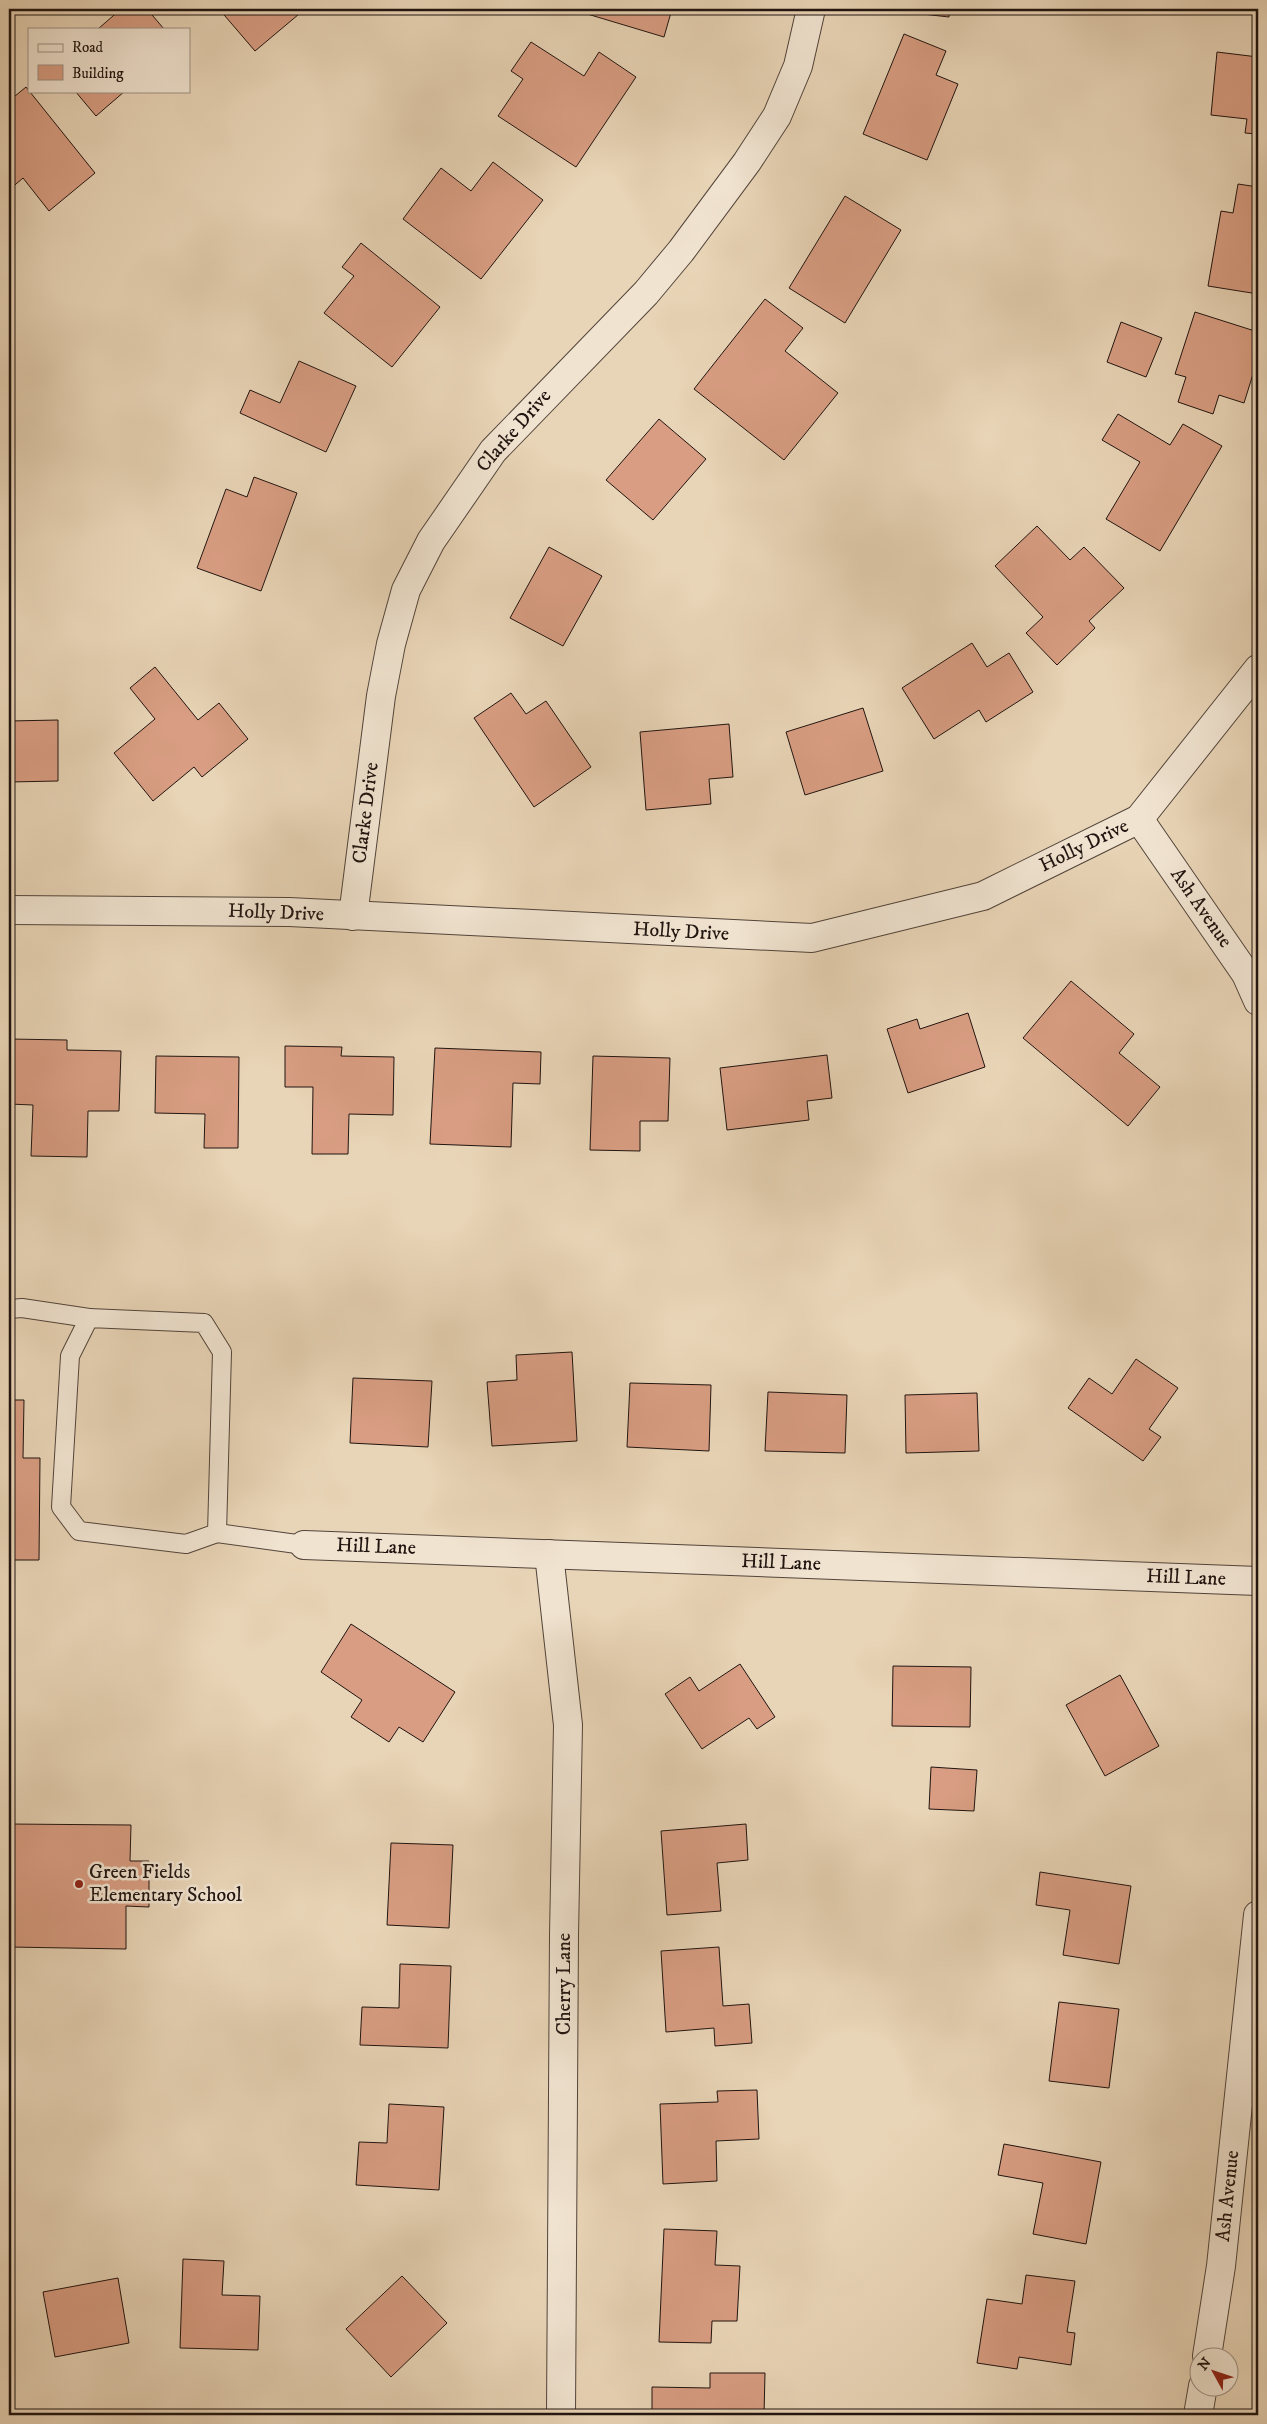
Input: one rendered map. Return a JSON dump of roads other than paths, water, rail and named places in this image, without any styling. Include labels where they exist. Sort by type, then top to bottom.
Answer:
[{"type":"street","name":"Clarke Drive","points":[[353,916],[381,696],[391,644],[406,590],[430,541],[493,451],[646,293],[681,251],[747,162],[777,116],[784,100],[798,66],[811,9]]},
{"type":"street","name":"Holly Drive","points":[[9,910],[289,912],[812,938],[983,896],[1139,818],[1258,669]]},
{"type":"street","name":"Ash Avenue","points":[[1139,818],[1246,974],[1258,1001]]},
{"type":"street","name":"Hill Lane","points":[[304,1545],[1258,1581]]},
{"type":"street","name":"Cherry Lane","points":[[549,1554],[568,1725],[564,1935],[561,2415]]},
{"type":"street","name":"Ash Avenue","points":[[1209,2346],[1221,2266],[1258,1915]]},
{"type":"street","points":[[1198,2415],[1201,2396]]},
{"type":"lane","points":[[9,1309],[22,1308],[89,1318],[204,1323],[222,1352],[217,1533]]},
{"type":"lane","points":[[89,1318],[70,1356],[61,1507],[79,1531],[186,1544],[217,1533],[304,1545]]},
{"type":"place","name":"Green Fields Elementary School","points":[[79,1884]]}]
